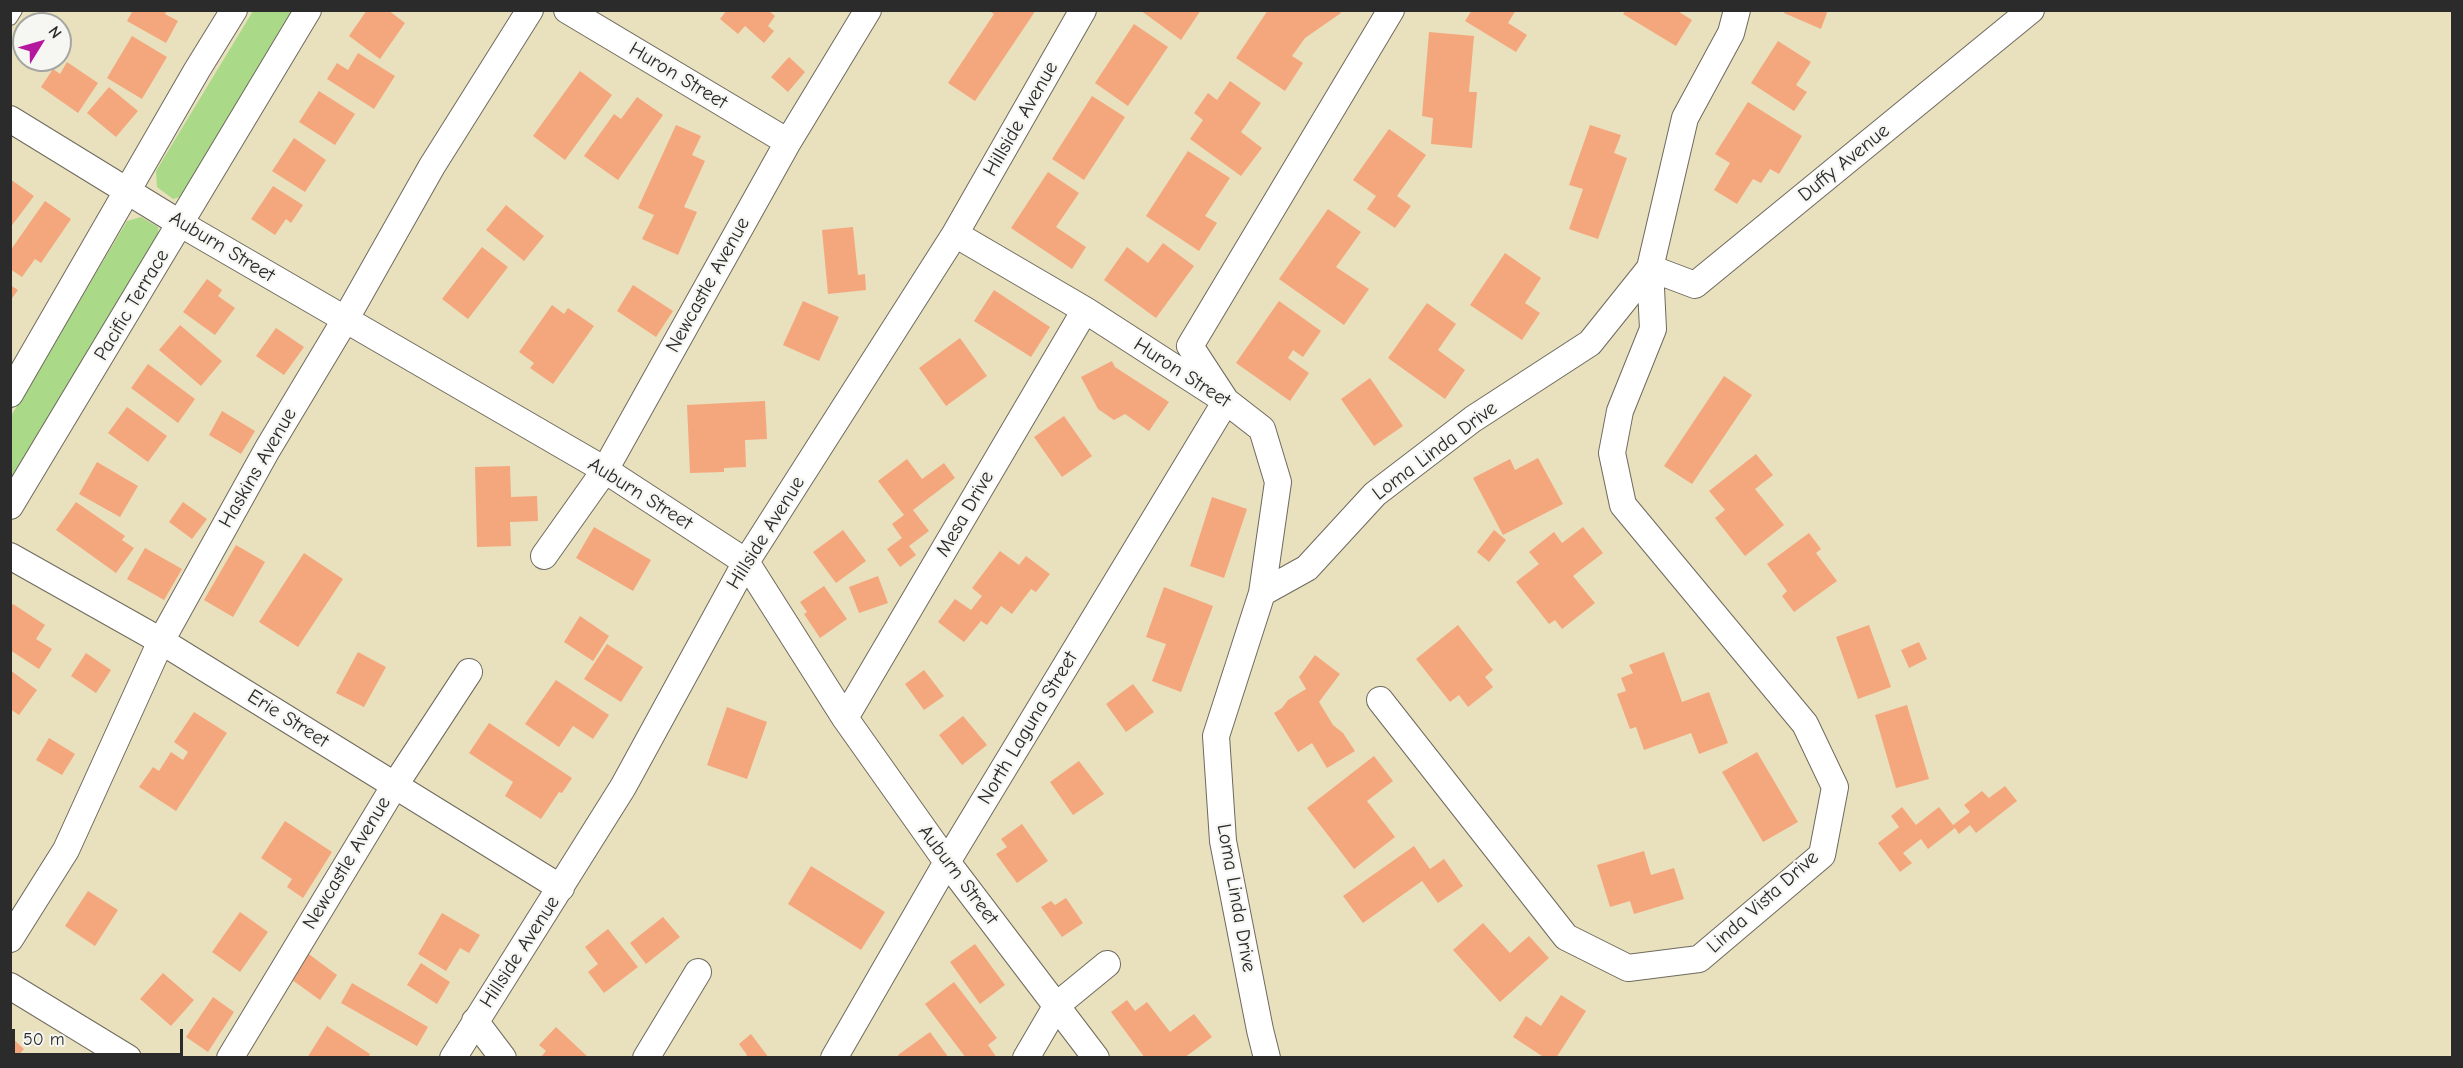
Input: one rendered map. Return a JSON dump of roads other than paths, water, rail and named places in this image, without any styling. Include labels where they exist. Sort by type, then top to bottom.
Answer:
[{"type":"street","points":[[10,394],[234,10]]},
{"type":"street","name":"Pacific Terrace","points":[[10,506],[308,10]]},
{"type":"street","name":"Haskins Avenue","points":[[10,939],[66,850],[161,641],[267,450],[345,320],[432,166],[530,10]]},
{"type":"street","name":"Huron Street","points":[[567,10],[788,142]]},
{"type":"street","name":"Newcastle Avenue","points":[[544,556],[605,470],[788,142],[868,10]]},
{"type":"street","name":"Hillside Avenue","points":[[453,1058],[623,787],[746,562],[955,234],[1083,10]]},
{"type":"street","points":[[1226,401],[1190,346],[1391,10]]},
{"type":"street","name":"Loma Linda Drive","points":[[1267,1058],[1223,841],[1216,736],[1262,593],[1307,568],[1375,494],[1473,419],[1590,343],[1650,268],[1685,118],[1731,33],[1737,10]]},
{"type":"street","name":"Duffy Avenue","points":[[1650,268],[1695,285],[2031,10]]},
{"type":"street","name":"Auburn Street","points":[[10,119],[181,224],[605,470],[746,562],[845,718],[947,862],[1096,1058]]},
{"type":"street","name":"Huron Street","points":[[955,234],[1084,310],[1226,401],[1262,429],[1278,482],[1262,593]]},
{"type":"street","name":"Linda Vista Drive","points":[[1380,700],[1566,937],[1628,968],[1699,959],[1822,855],[1835,787],[1805,724],[1623,505],[1612,453],[1620,411],[1653,329],[1650,268]]},
{"type":"street","name":"Mesa Drive","points":[[845,718],[1084,310]]},
{"type":"street","name":"North Laguna Street","points":[[834,1058],[947,862],[1226,401]]},
{"type":"street","name":"Erie Street","points":[[10,556],[161,641],[561,888]]},
{"type":"street","name":"Newcastle Avenue","points":[[230,1058],[395,785],[469,672]]},
{"type":"street","points":[[1026,1058],[1057,1005],[1107,964]]},
{"type":"street","points":[[646,1058],[698,972]]},
{"type":"street","points":[[10,986],[128,1058]]},
{"type":"street","points":[[475,1022],[503,1058]]},
{"type":"lane","points":[[10,18],[15,10]]}]
